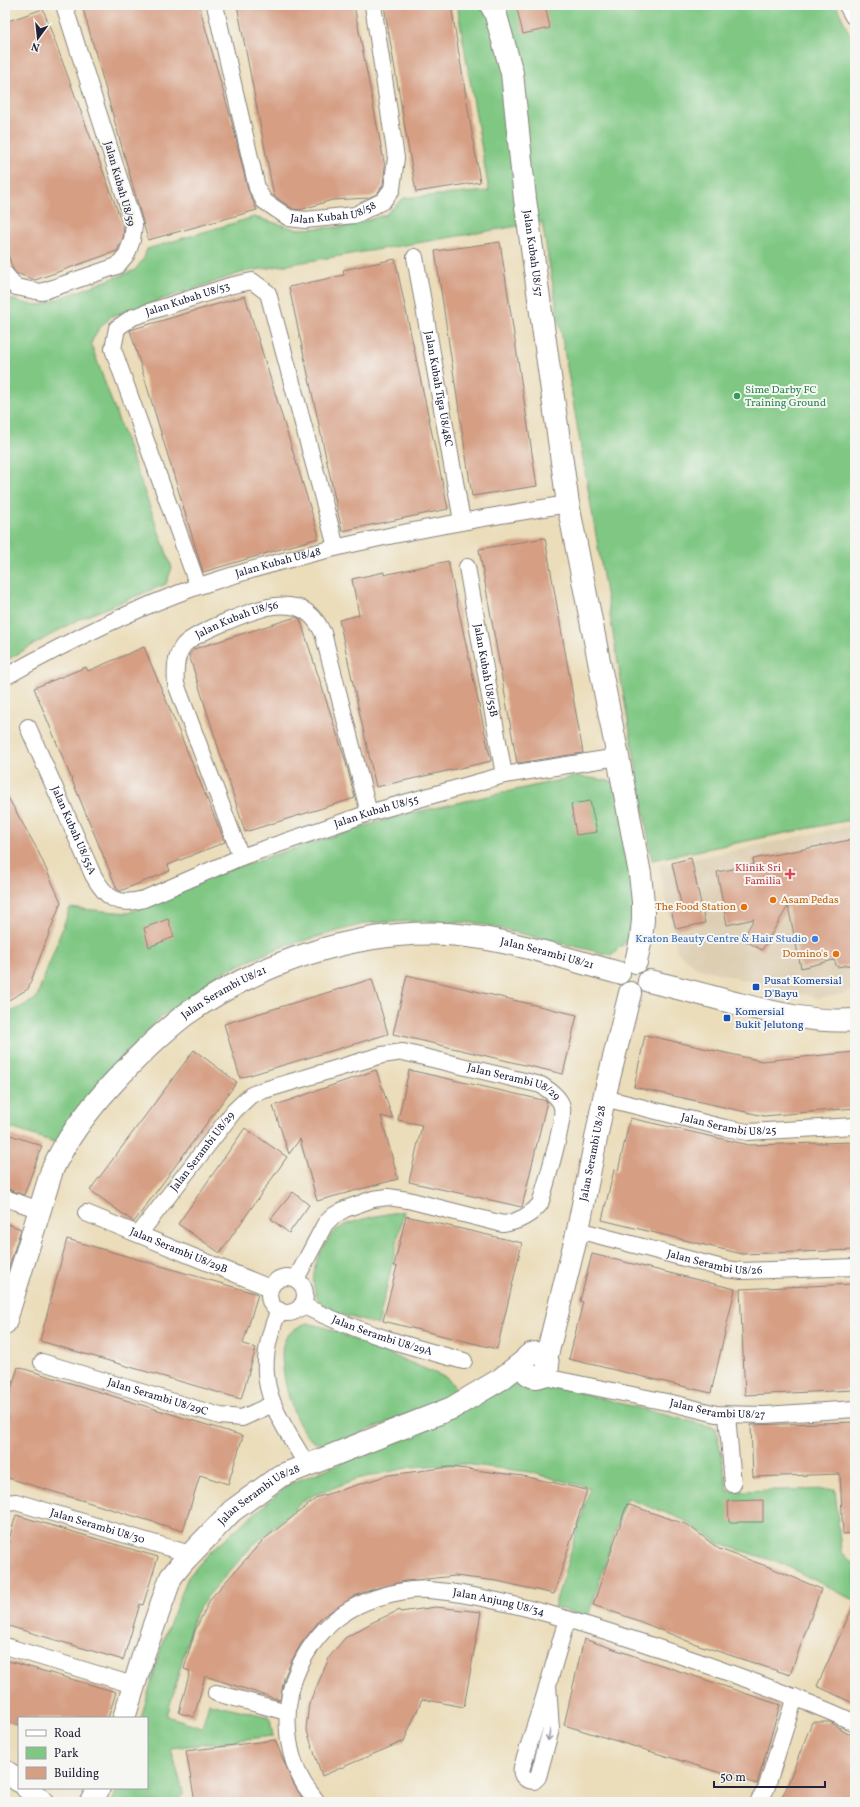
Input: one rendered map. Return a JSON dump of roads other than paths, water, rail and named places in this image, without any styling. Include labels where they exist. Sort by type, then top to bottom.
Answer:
[{"type":"street","name":"Jalan Kubah U8/59","points":[[5,274],[16,287],[41,292],[117,266],[127,254],[132,240],[134,225],[64,5]]},
{"type":"street","name":"Jalan Kubah U8/58","points":[[215,5],[257,188],[264,201],[289,218],[305,220],[355,215],[383,201],[392,189],[396,158],[373,5]]},
{"type":"street","name":"Jalan Kubah U8/57","points":[[491,5],[495,12],[512,73],[526,199],[568,504],[618,757],[643,902],[641,940],[627,968]]},
{"type":"street","points":[[850,5],[855,14]]},
{"type":"street","name":"Jalan Kubah Tiga U8/48C","points":[[415,257],[462,521]]},
{"type":"street","name":"Jalan Kubah U8/53","points":[[198,586],[113,349],[117,328],[133,317],[229,286],[252,281],[268,293],[336,547]]},
{"type":"street","name":"Jalan Kubah U8/48","points":[[5,677],[69,642],[198,586],[291,558],[336,547],[462,521],[568,504]]},
{"type":"street","name":"Jalan Kubah U8/55B","points":[[467,567],[504,775]]},
{"type":"street","name":"Jalan Kubah U8/56","points":[[241,857],[176,684],[175,668],[183,646],[193,638],[206,630],[268,607],[284,605],[296,607],[308,612],[317,622],[323,633],[369,813]]},
{"type":"street","name":"Jalan Kubah U8/55A","points":[[28,727],[100,888],[109,897],[119,902],[131,903],[144,899]]},
{"type":"street","name":"Jalan Kubah U8/55","points":[[144,899],[241,857],[369,813],[504,775],[618,757]]},
{"type":"street","name":"Jalan Serambi U8/21","points":[[5,1323],[52,1170],[62,1148],[82,1120],[121,1074],[153,1043],[185,1016],[224,990],[256,974],[324,949],[366,940],[409,935],[447,934],[514,944],[627,968]]},
{"type":"street","points":[[645,966],[650,976],[649,981],[640,992],[630,993],[622,988],[618,978],[627,968],[645,966]]},
{"type":"street","points":[[649,981],[778,1014],[809,1019],[836,1021],[855,1020]]},
{"type":"street","name":"Jalan Serambi U8/28","points":[[124,1717],[133,1685],[171,1577],[177,1568],[232,1511],[280,1476],[452,1408],[501,1379],[537,1364],[559,1313],[578,1230],[604,1098],[630,993]]},
{"type":"street","name":"Jalan Serambi U8/29","points":[[139,1234],[234,1111],[251,1095],[261,1091],[382,1055],[403,1052],[541,1085],[550,1090],[562,1105],[562,1120],[540,1204],[533,1213],[513,1223],[503,1224],[490,1222],[408,1200],[388,1197],[373,1199],[345,1209],[333,1216],[325,1224],[296,1279]]},
{"type":"street","name":"Jalan Serambi U8/25","points":[[604,1098],[725,1128],[748,1132],[855,1126]]},
{"type":"street","points":[[5,1198],[40,1210]]},
{"type":"street","name":"Jalan Serambi U8/29B","points":[[86,1213],[270,1288]]},
{"type":"street","name":"Jalan Serambi U8/26","points":[[578,1230],[726,1269],[742,1271],[855,1267]]},
{"type":"street","points":[[286,1277],[296,1279],[304,1288],[304,1300],[302,1305],[298,1309],[289,1312],[279,1310],[270,1299],[270,1288],[281,1278],[286,1277]]},
{"type":"street","name":"Jalan Serambi U8/29A","points":[[302,1305],[332,1320],[359,1330],[464,1361]]},
{"type":"street","points":[[279,1310],[271,1330],[265,1359],[267,1382],[273,1404],[307,1465]]},
{"type":"street","name":"Jalan Serambi U8/29C","points":[[42,1362],[220,1416],[242,1418],[273,1404]]},
{"type":"street","name":"Jalan Serambi U8/27","points":[[537,1364],[583,1384],[727,1415],[764,1415],[855,1409]]},
{"type":"street","points":[[727,1415],[733,1484]]},
{"type":"street","name":"Jalan Serambi U8/30","points":[[5,1503],[16,1502],[190,1554]]},
{"type":"street","name":"Jalan Anjung U8/34","points":[[317,1802],[296,1768],[288,1734],[287,1712],[295,1675],[304,1656],[316,1638],[332,1622],[352,1608],[371,1598],[414,1590],[477,1596],[619,1634],[795,1697],[855,1723]]},
{"type":"street","points":[[548,1685],[551,1729],[538,1777],[534,1781],[528,1780],[523,1778],[521,1772],[522,1767],[567,1619]]},
{"type":"street","points":[[5,1646],[133,1685]]},
{"type":"street","points":[[216,1693],[287,1712]]},
{"type":"street","points":[[758,1802],[766,1788],[795,1697]]},
{"type":"street","points":[[5,1770],[18,1780]]},
{"type":"street","points":[[28,1789],[43,1802]]},
{"type":"street","points":[[91,1802],[98,1789]]},
{"type":"place","name":"Sime Darby FC Training Ground","points":[[737,396]]},
{"type":"place","name":"Klinik Sri Familia","points":[[790,874]]},
{"type":"place","name":"Asam Pedas","points":[[773,900]]},
{"type":"place","name":"The Food Station","points":[[744,907]]},
{"type":"place","name":"Kraton Beauty Centre & Hair Studio","points":[[815,939]]},
{"type":"place","name":"Domino's","points":[[836,954]]},
{"type":"place","name":"Pusat Komersial D'Bayu","points":[[756,987]]},
{"type":"place","name":"Komersial Bukit Jelutong","points":[[727,1018]]}]
